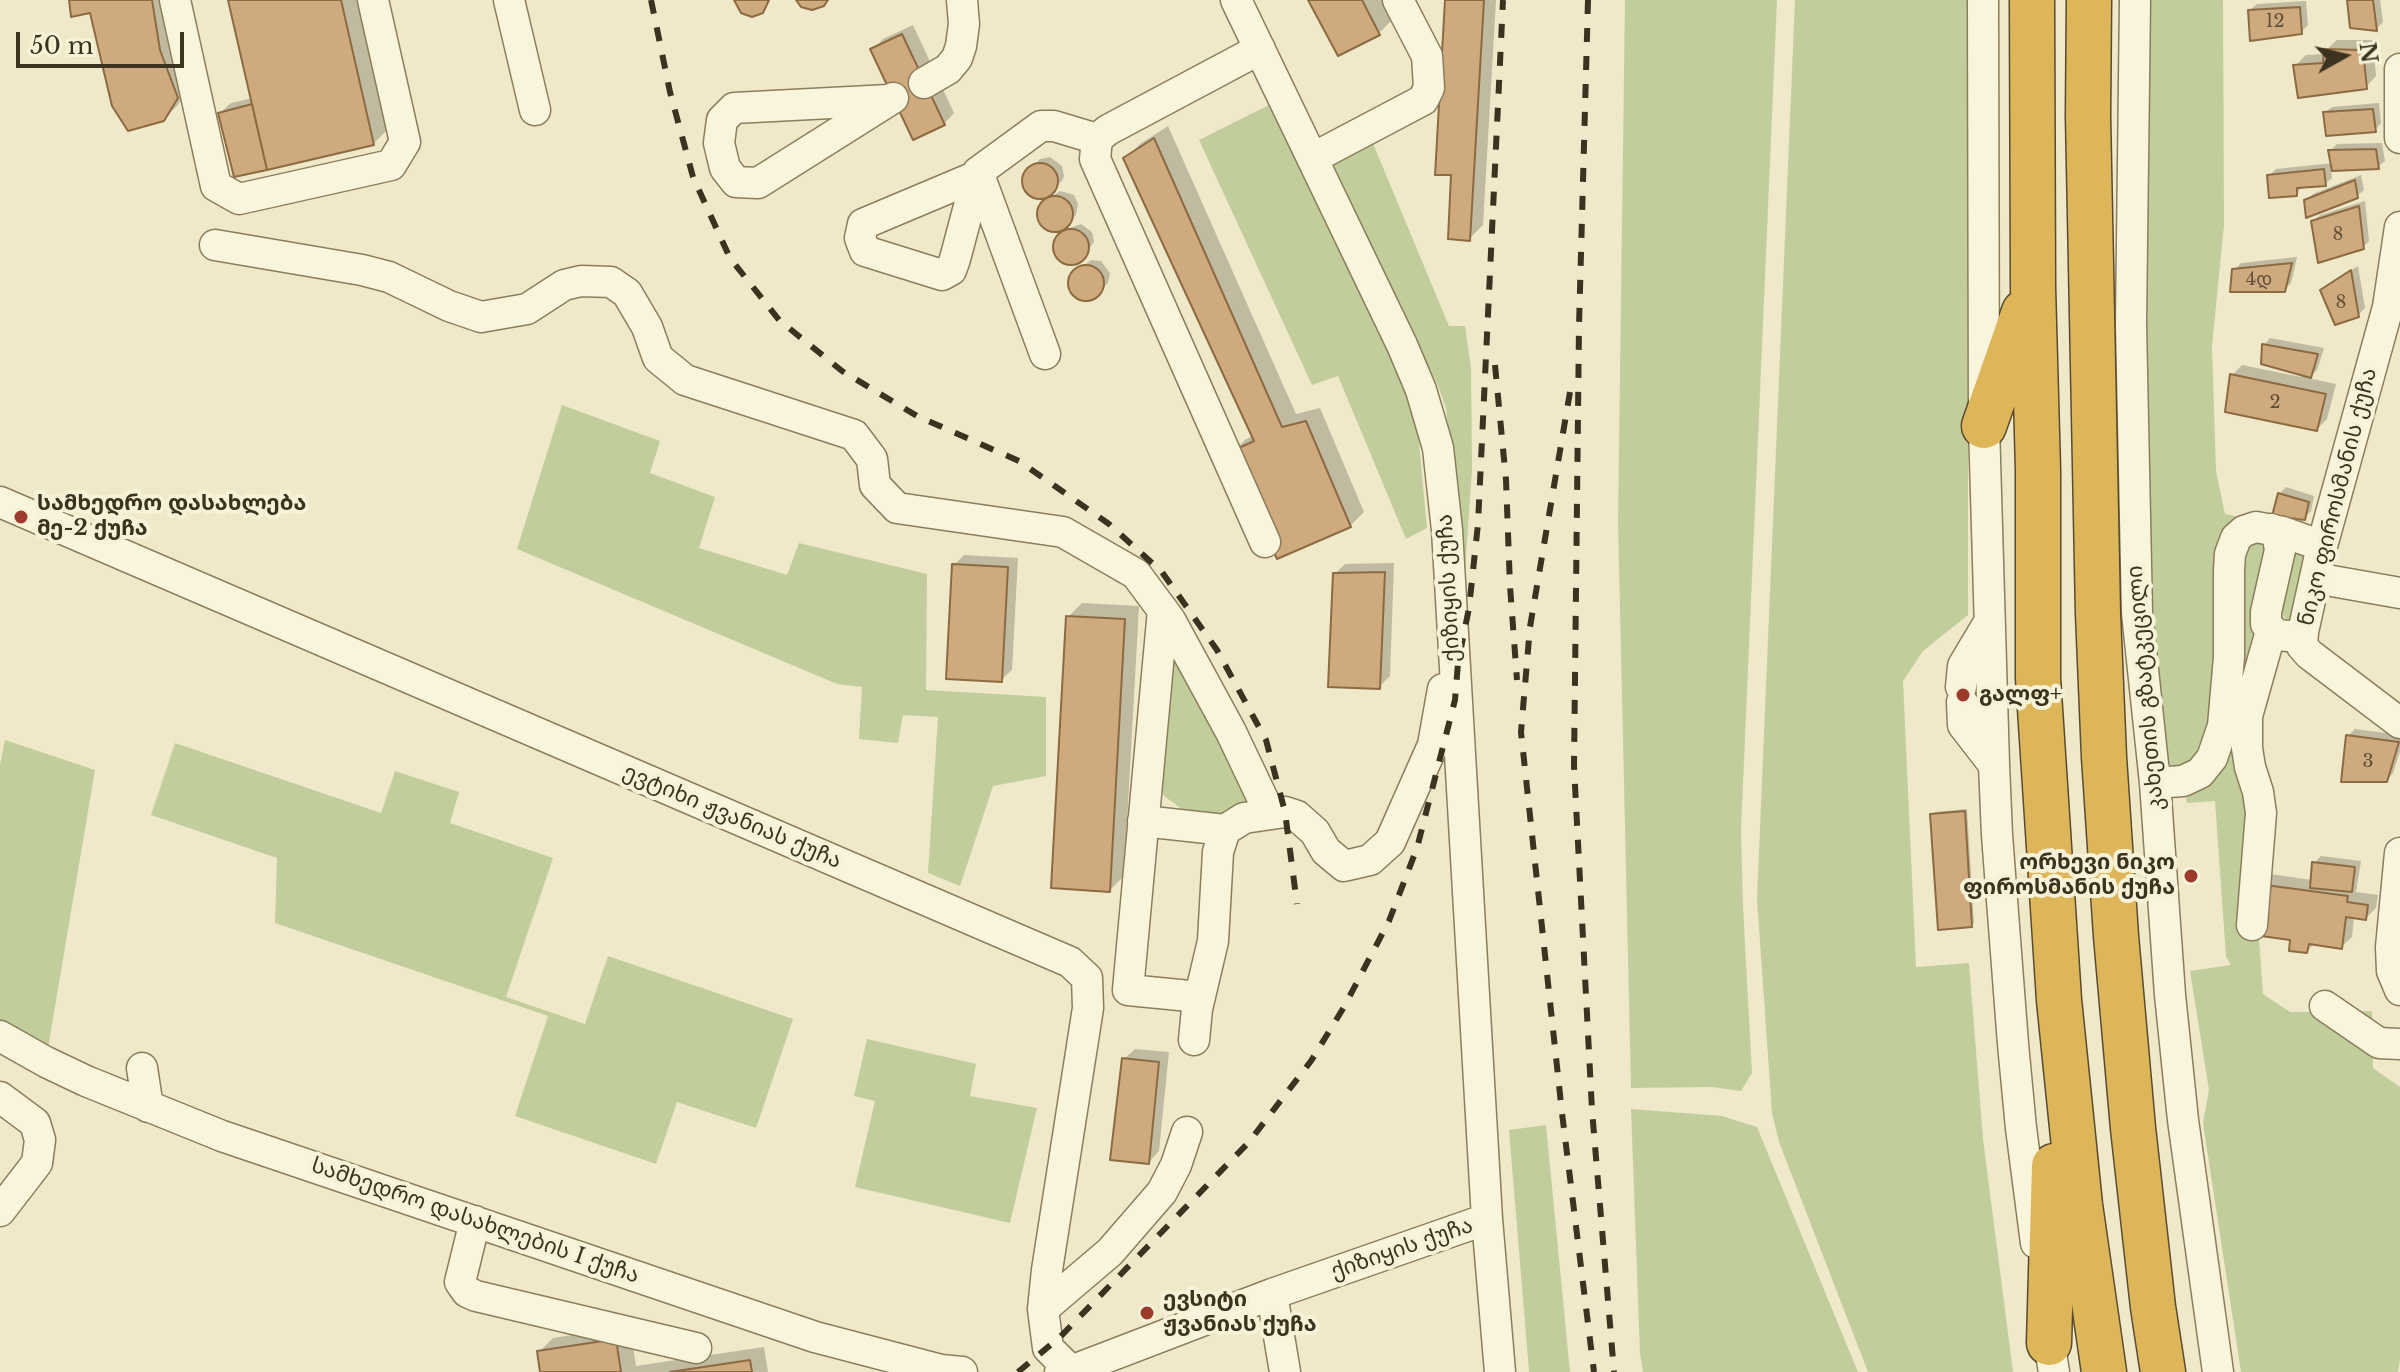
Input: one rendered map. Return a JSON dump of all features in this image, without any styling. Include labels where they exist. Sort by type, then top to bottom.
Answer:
[{"type":"highway","points":[[2032,0],[2038,678],[2059,1000],[2080,1205],[2104,1372]]},
{"type":"highway","name":"კახეთის გზატკეცილი","points":[[2089,0],[2088,116],[2097,599],[2104,757],[2133,1128],[2163,1372]]},
{"type":"highway","points":[[1984,426],[2033,287]]},
{"type":"highway","points":[[2052,1363],[2059,1000]]},
{"type":"highway","points":[[2153,1307],[2191,1372]]},
{"type":"street","points":[[175,0],[216,186],[239,199],[391,165],[405,142],[373,0]]},
{"type":"street","points":[[509,0],[535,110]]},
{"type":"street","points":[[924,83],[948,69],[957,58],[964,24],[962,0]]},
{"type":"street","name":"ქიზიყის ქუჩა","points":[[1236,0],[1402,345],[1421,390],[1438,448],[1447,530],[1487,1219],[1500,1372]]},
{"type":"street","points":[[1313,158],[1423,100],[1429,88],[1427,56],[1398,0]]},
{"type":"street","points":[[1983,0],[1984,426],[1997,835],[2021,1128],[2052,1363]]},
{"type":"street","name":"კახეთის გზატკეცილი","points":[[2135,0],[2131,324],[2137,613],[2155,783],[2170,995],[2183,1120],[2218,1372]]},
{"type":"street","points":[[1260,49],[1108,130],[1097,139],[1095,159],[1265,542]]},
{"type":"street","points":[[2400,69],[2400,138]]},
{"type":"street","points":[[891,99],[758,183],[736,182],[725,168],[719,143],[722,120],[734,108],[891,99]]},
{"type":"street","points":[[1045,354],[978,174],[1041,126],[1054,126],[1097,139]]},
{"type":"street","name":"ნიკო ფიროსმანის ქუჩა","points":[[2400,227],[2388,307],[2322,546],[2302,646],[2400,723]]},
{"type":"street","points":[[215,245],[389,277],[449,306],[481,317],[527,309],[564,285],[581,281],[611,282],[627,293],[647,327],[658,358],[685,380],[854,435],[872,459],[875,485],[897,508],[1063,532],[1136,574],[1163,610],[1231,732],[1270,814]]},
{"type":"street","name":"ევტიხი ჟვანიას ქუჩა","points":[[0,502],[1070,962],[1087,978],[1088,1008],[1043,1309],[1048,1348],[1072,1372]]},
{"type":"street","points":[[2155,783],[2192,778],[2200,773],[2212,758],[2223,726],[2229,657],[2230,554],[2236,538],[2256,527],[2322,546]]},
{"type":"street","points":[[2271,529],[2278,538],[2280,550],[2266,624],[2271,631],[2282,636],[2303,632]]},
{"type":"street","points":[[2315,578],[2400,593]]},
{"type":"street","points":[[1163,610],[1128,990],[1200,997]]},
{"type":"street","points":[[1988,624],[1963,666],[1961,695],[1963,725],[1994,765]]},
{"type":"street","points":[[2252,925],[2261,813],[2247,748],[2247,716],[2271,631]]},
{"type":"street","points":[[1143,821],[1225,830],[1244,818],[1285,812],[1297,816],[1315,832],[1326,851],[1344,866],[1370,860],[1390,842],[1433,745],[1452,640]]},
{"type":"street","points":[[1194,1040],[1213,941],[1218,852],[1225,830]]},
{"type":"street","points":[[2400,853],[2391,947],[2392,971],[2400,990]]},
{"type":"street","points":[[2325,1006],[2379,1043],[2400,1044]]},
{"type":"street","name":"სამხედრო დასახლების I ქუჩა","points":[[0,1036],[46,1062],[222,1136],[815,1337],[889,1365],[962,1372]]},
{"type":"street","points":[[142,1068],[148,1107]]},
{"type":"street","points":[[0,1097],[35,1123],[40,1140],[37,1163],[0,1211]]},
{"type":"street","points":[[1043,1309],[1110,1252],[1162,1192],[1176,1165],[1187,1132]]},
{"type":"street","name":"ქიზიყის ქუჩა","points":[[1072,1372],[1272,1294],[1487,1219]]},
{"type":"street","points":[[475,1221],[460,1282],[467,1292],[696,1348]]},
{"type":"street","points":[[1272,1294],[1285,1372]]},
{"type":"street","points":[[1060,1372],[1072,1372]]},
{"type":"green space","points":[[1625,0],[1777,0],[1741,831],[1752,1073],[1741,1091],[1712,1087],[1631,1088],[1618,522]]},
{"type":"green space","points":[[1795,0],[1968,0],[1968,615],[1923,651],[1903,681],[1916,967],[1969,963],[1983,1139],[2013,1372],[1868,1372],[1779,1142],[1772,1113],[1757,899]]},
{"type":"green space","points":[[2144,0],[2223,0],[2224,225],[2212,346],[2216,471],[2225,514],[2244,518],[2216,698],[2200,751],[2190,769],[2158,774],[2147,575]]},
{"type":"green space","points":[[1269,105],[1408,390],[1418,432],[1427,528],[1406,539],[1338,376],[1312,385],[1199,140]]},
{"type":"green space","points":[[1372,141],[1449,326],[1465,326],[1471,368],[1472,469],[1465,571],[1446,408],[1438,386],[1328,167]]},
{"type":"green space","points":[[562,405],[660,441],[650,473],[715,497],[699,548],[787,575],[799,543],[927,574],[926,690],[1046,697],[1046,776],[993,786],[960,886],[928,873],[938,717],[903,715],[898,743],[859,739],[862,687],[837,684],[517,549]]},
{"type":"green space","points":[[2249,540],[2266,543],[2248,784],[2263,994],[2290,1012],[2372,1011],[2373,1068],[2400,1087],[2398,1372],[2241,1372],[2203,1123],[2209,1090],[2190,971],[2231,965],[2226,957],[2215,801],[2187,803],[2185,790],[2201,781],[2238,554]]},
{"type":"green space","points":[[2292,551],[2303,554],[2306,561],[2291,619],[2286,619],[2280,612]]},
{"type":"green space","points":[[1172,637],[1252,802],[1219,817],[1182,809],[1164,796],[1159,785]]},
{"type":"green space","points":[[5,740],[95,770],[47,1054],[0,1024],[0,765]]},
{"type":"green space","points":[[175,743],[381,813],[395,771],[459,792],[450,823],[553,858],[506,997],[585,1024],[608,956],[793,1019],[756,1128],[677,1102],[656,1164],[515,1116],[548,1016],[275,923],[277,858],[151,815]]},
{"type":"green space","points":[[867,1039],[976,1064],[970,1096],[1037,1108],[1010,1223],[855,1187],[875,1101],[854,1096]]},
{"type":"green space","points":[[1631,1109],[1722,1116],[1757,1127],[1858,1372],[1643,1372]]},
{"type":"green space","points":[[1546,1125],[1570,1372],[1529,1372],[1509,1130]]},
{"type":"building","points":[[69,0],[152,0],[160,50],[178,98],[164,121],[128,131],[112,106],[90,13],[71,17]]},
{"type":"building","points":[[228,0],[341,0],[374,145],[267,170]]},
{"type":"building","points":[[734,0],[769,0],[763,13],[752,17],[741,13]]},
{"type":"building","points":[[796,0],[828,0],[824,6],[812,10],[801,7]]},
{"type":"building","points":[[1308,0],[1362,0],[1380,35],[1338,56]]},
{"type":"building","points":[[1445,0],[1484,0],[1470,241],[1448,239],[1451,175],[1435,175]]},
{"type":"building","points":[[2347,0],[2373,0],[2377,31],[2350,28]]},
{"type":"building","points":[[2300,7],[2302,34],[2250,41],[2248,10]]},
{"type":"building","points":[[902,34],[945,125],[913,140],[870,49]]},
{"type":"building","points":[[2324,49],[2363,50],[2367,89],[2298,98],[2293,65],[2323,63]]},
{"type":"building","points":[[252,104],[267,170],[234,177],[218,113]]},
{"type":"building","points":[[2373,109],[2376,132],[2326,136],[2323,112]]},
{"type":"building","points":[[1154,138],[1282,427],[1306,421],[1351,527],[1277,559],[1228,453],[1254,441],[1123,158]]},
{"type":"building","points":[[2376,149],[2379,169],[2332,171],[2328,150]]},
{"type":"building","points":[[1040,163],[1052,169],[1058,181],[1052,193],[1040,199],[1028,193],[1022,181],[1028,169]]},
{"type":"building","points":[[2324,169],[2326,186],[2297,188],[2297,196],[2269,198],[2267,175]]},
{"type":"building","points":[[2355,180],[2358,198],[2306,218],[2304,200]]},
{"type":"building","points":[[1055,196],[1067,202],[1073,214],[1067,226],[1055,232],[1043,226],[1037,214],[1043,202]]},
{"type":"building","points":[[2359,206],[2364,249],[2318,263],[2311,221]]},
{"type":"building","points":[[1071,229],[1083,235],[1089,247],[1083,259],[1071,265],[1059,259],[1053,247],[1059,235]]},
{"type":"building","points":[[2292,263],[2285,292],[2230,292],[2232,269]]},
{"type":"building","points":[[1086,265],[1098,271],[1104,283],[1098,295],[1086,301],[1074,295],[1068,283],[1074,271]]},
{"type":"building","points":[[2351,270],[2359,317],[2335,325],[2320,290]]},
{"type":"building","points":[[2262,344],[2318,354],[2311,378],[2261,364]]},
{"type":"building","points":[[2230,374],[2326,394],[2317,431],[2225,412]]},
{"type":"building","points":[[2278,493],[2309,502],[2305,520],[2272,516]]},
{"type":"building","points":[[952,564],[1008,567],[1002,682],[946,679]]},
{"type":"building","points":[[1385,572],[1380,689],[1328,687],[1333,573]]},
{"type":"building","points":[[1066,616],[1125,619],[1110,892],[1051,888]]},
{"type":"building","points":[[2346,735],[2399,742],[2387,782],[2341,782]]},
{"type":"building","points":[[1965,811],[1972,927],[1938,930],[1930,814]]},
{"type":"building","points":[[2312,862],[2355,867],[2352,892],[2310,888]]},
{"type":"building","points":[[2258,884],[2348,896],[2347,902],[2368,905],[2366,920],[2346,917],[2342,949],[2309,944],[2307,953],[2289,951],[2290,940],[2261,936]]},
{"type":"building","points":[[1122,1058],[1159,1062],[1149,1164],[1110,1160]]},
{"type":"building","points":[[616,1339],[621,1372],[540,1372],[537,1351]]},
{"type":"building","points":[[750,1360],[752,1372],[670,1372]]},
{"type":"railway","points":[[651,0],[670,92],[693,177],[730,258],[779,320],[842,371],[917,416],[1019,461],[1109,524],[1162,572],[1217,650],[1266,740],[1285,812],[1297,904]]},
{"type":"railway","points":[[1018,1372],[1060,1337],[1249,1142],[1311,1061],[1344,1007],[1389,921],[1417,848],[1455,700],[1478,524],[1503,0]]},
{"type":"railway","points":[[1588,0],[1579,326],[1574,766],[1592,1110],[1614,1372]]},
{"type":"railway","points":[[1495,365],[1506,480],[1517,680]]},
{"type":"railway","points":[[1570,392],[1530,627],[1521,732],[1562,1113],[1594,1372]]},
{"type":"place","name":"სამხედრო დასახლება მე-2 ქუჩა","points":[[21,517]]},
{"type":"place","name":"გალფ+","points":[[1963,695]]},
{"type":"place","name":"ორხევი ნიკო ფიროსმანის ქუჩა","points":[[2191,876]]},
{"type":"place","name":"ევსიტი ჟვანიას ქუჩა","points":[[1147,1313]]}]
